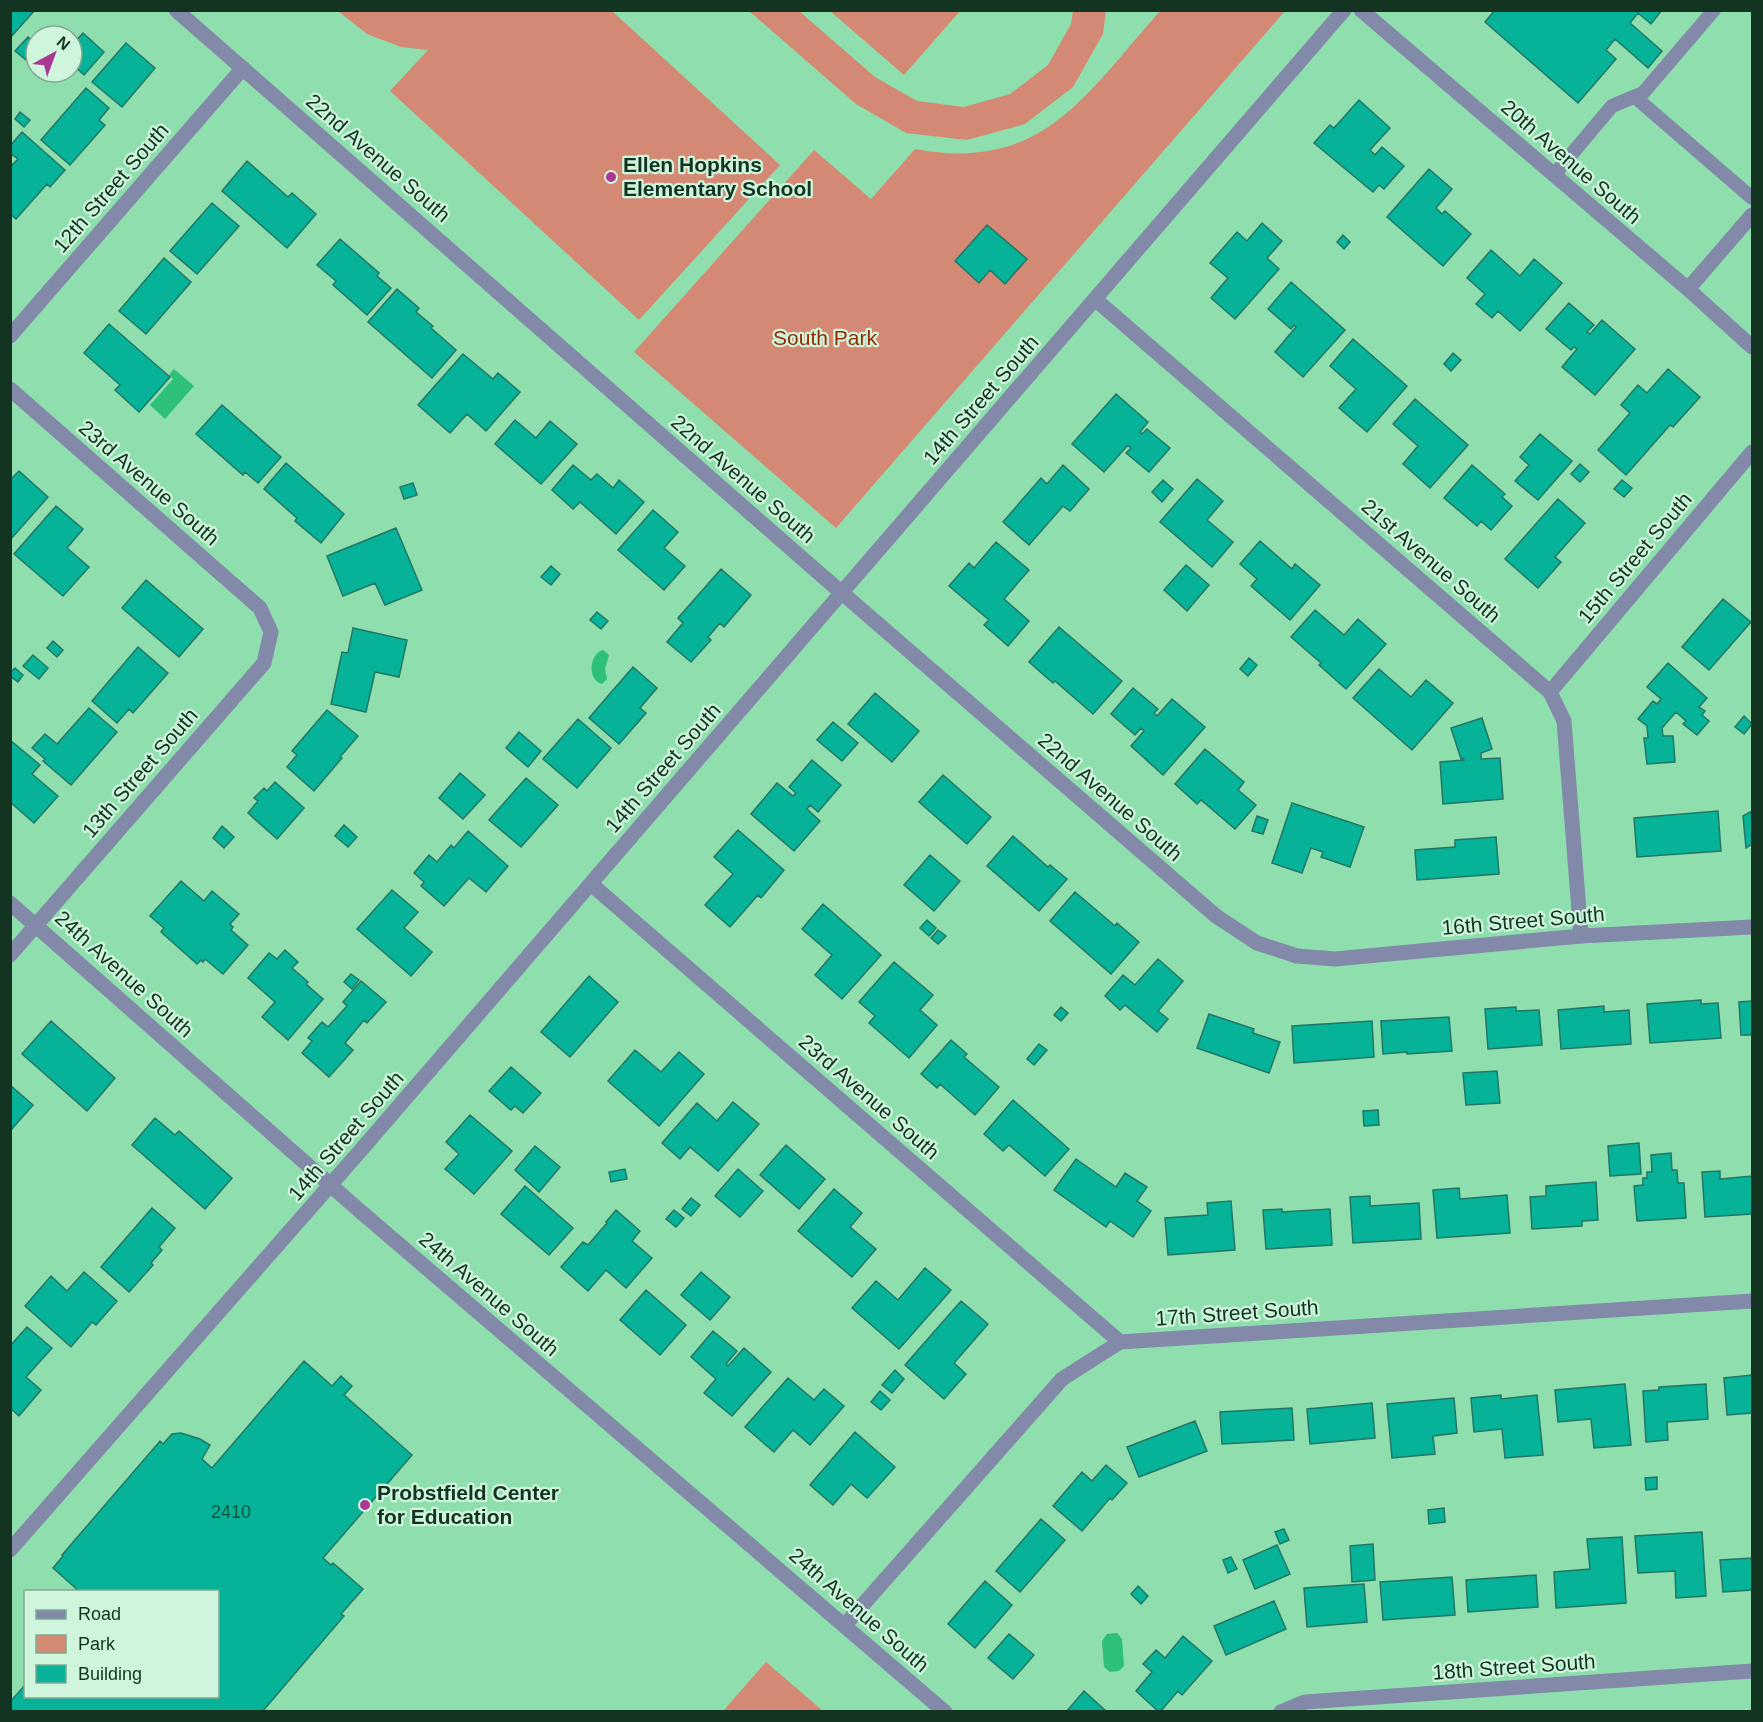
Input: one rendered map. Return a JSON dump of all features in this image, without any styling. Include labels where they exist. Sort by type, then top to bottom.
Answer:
[{"type":"street","name":"22nd Avenue South","points":[[176,10],[842,593],[1216,916],[1257,943],[1297,956]]},
{"type":"street","name":"14th Street South","points":[[10,1550],[331,1186],[1344,10]]},
{"type":"street","name":"20th Avenue South","points":[[1361,10],[1688,289],[1752,347]]},
{"type":"street","name":"12th Street South","points":[[10,336],[243,68]]},
{"type":"street","points":[[1688,289],[1752,215]]},
{"type":"street","name":"21st Avenue South","points":[[1096,300],[1550,692],[1564,721],[1581,936]]},
{"type":"street","name":"23rd Avenue South","points":[[10,389],[260,608]]},
{"type":"street","name":"15th Street South","points":[[1550,692],[1752,452]]},
{"type":"street","name":"13th Street South","points":[[10,955],[264,663],[271,633],[260,608]]},
{"type":"street","name":"23rd Avenue South","points":[[591,884],[1120,1342]]},
{"type":"street","name":"24th Avenue South","points":[[10,903],[331,1186],[945,1712]]},
{"type":"street","name":"16th Street South","points":[[1297,956],[1335,959],[1581,936],[1752,927]]},
{"type":"street","name":"17th Street South","points":[[845,1625],[1062,1378],[1120,1342],[1752,1301]]},
{"type":"street","name":"18th Street South","points":[[1281,1712],[1305,1702],[1752,1671]]},
{"type":"lane","points":[[1554,175],[1612,106],[1643,93],[1714,10]]},
{"type":"lane","points":[[1635,96],[1752,198]]},
{"type":"green space","points":[[338,11],[612,11],[780,165],[639,320],[390,91],[428,50],[401,47],[367,34]]},
{"type":"green space","points":[[749,11],[799,11],[875,77],[917,101],[964,107],[1010,94],[1048,65],[1071,24],[1073,11],[1106,11],[1103,34],[1073,87],[1025,124],[967,140],[906,133],[856,104]]},
{"type":"green space","points":[[830,11],[960,11],[904,75]]},
{"type":"green space","name":"South Park","points":[[1160,11],[1285,11],[836,528],[634,352],[814,150],[871,199],[915,149],[959,153],[997,149],[1029,138],[1057,120],[1083,98]]},
{"type":"green space","points":[[766,1662],[823,1711],[723,1711]]},
{"type":"shaded area","points":[[174,369],[194,386],[165,419],[150,405],[173,379],[169,375]]},
{"type":"shaded area","points":[[603,650],[609,655],[605,669],[607,679],[602,684],[594,678],[592,667],[595,656]]},
{"type":"shaded area","points":[[1117,1633],[1122,1639],[1124,1666],[1119,1671],[1110,1672],[1104,1667],[1102,1641],[1107,1634]]},
{"type":"building","points":[[10,10],[35,10],[10,38]]},
{"type":"building","points":[[1495,10],[1662,10],[1651,24],[1638,13],[1630,23],[1662,51],[1648,68],[1615,39],[1606,50],[1616,59],[1578,103],[1485,22]]},
{"type":"building","points":[[84,34],[104,52],[84,75]]},
{"type":"building","points":[[24,41],[24,58],[15,51]]},
{"type":"building","points":[[126,43],[155,68],[122,107],[92,82]]},
{"type":"building","points":[[86,88],[109,108],[99,120],[105,125],[70,165],[41,140]]},
{"type":"building","points":[[1359,100],[1390,128],[1370,150],[1375,155],[1382,147],[1404,166],[1384,189],[1379,185],[1373,192],[1314,143],[1330,125],[1334,128]]},
{"type":"building","points":[[20,112],[30,120],[24,127],[15,119]]},
{"type":"building","points":[[22,132],[65,170],[50,187],[47,184],[16,219],[10,214],[10,167],[18,159],[10,153],[10,146]]},
{"type":"building","points":[[247,161],[288,197],[292,193],[316,214],[287,248],[222,191]]},
{"type":"building","points":[[1429,169],[1452,189],[1436,208],[1442,214],[1445,211],[1471,234],[1443,266],[1387,217]]},
{"type":"building","points":[[212,203],[239,226],[197,274],[170,251]]},
{"type":"building","points":[[1262,223],[1282,241],[1267,258],[1279,269],[1235,319],[1211,298],[1228,278],[1210,263],[1237,232],[1247,241]]},
{"type":"building","points":[[987,225],[1027,259],[1005,284],[990,270],[979,283],[955,261]]},
{"type":"building","points":[[1343,235],[1350,242],[1344,249],[1337,242]]},
{"type":"building","points":[[340,239],[379,273],[377,276],[391,288],[367,315],[333,285],[336,281],[317,265]]},
{"type":"building","points":[[1491,250],[1520,276],[1534,259],[1562,283],[1520,331],[1498,311],[1492,318],[1476,304],[1485,294],[1467,278]]},
{"type":"building","points":[[164,258],[191,282],[146,334],[119,311]]},
{"type":"building","points":[[1291,282],[1345,330],[1303,377],[1275,352],[1296,327],[1294,325],[1291,329],[1268,309]]},
{"type":"building","points":[[397,289],[419,308],[416,312],[433,326],[431,328],[456,350],[432,378],[368,322]]},
{"type":"building","points":[[1569,303],[1594,325],[1587,332],[1590,334],[1602,320],[1635,349],[1595,395],[1562,367],[1577,349],[1574,347],[1571,350],[1546,329]]},
{"type":"building","points":[[109,324],[170,377],[139,412],[115,390],[120,385],[84,353]]},
{"type":"building","points":[[1353,339],[1407,386],[1367,432],[1339,408],[1356,389],[1330,366]]},
{"type":"building","points":[[1453,353],[1461,360],[1451,371],[1444,364]]},
{"type":"building","points":[[463,354],[493,379],[498,373],[520,392],[486,431],[467,414],[450,433],[418,405]]},
{"type":"building","points":[[1668,369],[1700,397],[1673,427],[1670,425],[1626,475],[1598,450],[1630,413],[1621,405],[1638,385],[1647,393]]},
{"type":"building","points":[[1116,394],[1148,422],[1140,432],[1142,434],[1147,429],[1170,448],[1149,472],[1126,453],[1131,448],[1128,445],[1104,472],[1072,444]]},
{"type":"building","points":[[1415,399],[1468,445],[1430,488],[1403,464],[1418,446],[1393,424]]},
{"type":"building","points":[[222,405],[281,457],[258,483],[245,472],[243,475],[196,434]]},
{"type":"building","points":[[515,420],[536,438],[550,421],[577,444],[541,484],[495,444]]},
{"type":"building","points":[[1540,434],[1572,461],[1538,500],[1515,481],[1529,465],[1520,457]]},
{"type":"building","points":[[286,463],[344,514],[321,543],[295,521],[297,518],[264,489]]},
{"type":"building","points":[[1580,464],[1589,472],[1580,482],[1571,474]]},
{"type":"building","points":[[573,465],[591,480],[597,474],[613,488],[619,480],[644,502],[616,534],[580,502],[573,509],[552,490]]},
{"type":"building","points":[[1063,465],[1089,489],[1070,511],[1063,506],[1029,545],[1003,522],[1041,478],[1047,484]]},
{"type":"building","points":[[1472,465],[1505,494],[1502,497],[1512,506],[1491,530],[1481,521],[1477,526],[1444,498]]},
{"type":"building","points":[[19,471],[48,497],[10,540],[10,480]]},
{"type":"building","points":[[1197,479],[1223,501],[1207,520],[1233,542],[1212,567],[1160,522]]},
{"type":"building","points":[[1163,480],[1173,489],[1162,502],[1152,492]]},
{"type":"building","points":[[1622,480],[1632,488],[1624,497],[1614,489]]},
{"type":"building","points":[[413,483],[417,495],[404,499],[400,487]]},
{"type":"building","points":[[1558,499],[1585,523],[1555,557],[1561,562],[1538,588],[1505,559]]},
{"type":"building","points":[[56,506],[83,529],[67,548],[89,567],[63,596],[14,554]]},
{"type":"building","points":[[653,510],[678,532],[664,548],[685,566],[664,590],[618,550]]},
{"type":"building","points":[[396,528],[422,590],[385,605],[375,583],[343,596],[327,556]]},
{"type":"building","points":[[1260,541],[1292,569],[1295,564],[1320,585],[1290,620],[1251,586],[1257,579],[1240,564]]},
{"type":"building","points":[[996,542],[1029,570],[1004,599],[1029,621],[1008,646],[984,625],[989,620],[949,586],[969,563],[974,568]]},
{"type":"building","points":[[1186,565],[1209,585],[1187,611],[1164,590]]},
{"type":"building","points":[[551,566],[560,574],[551,585],[541,577]]},
{"type":"building","points":[[721,569],[751,595],[724,627],[720,623],[708,637],[711,640],[691,662],[667,642],[683,623],[678,618]]},
{"type":"building","points":[[146,580],[203,629],[179,657],[122,608]]},
{"type":"building","points":[[1723,599],[1751,622],[1709,670],[1682,647]]},
{"type":"building","points":[[1315,610],[1344,635],[1358,619],[1386,644],[1346,689],[1291,637]]},
{"type":"building","points":[[597,612],[608,621],[601,629],[590,620]]},
{"type":"building","points":[[1059,627],[1122,681],[1093,714],[1029,662]]},
{"type":"building","points":[[353,628],[407,640],[399,677],[375,672],[366,712],[331,704],[342,652],[348,653]]},
{"type":"building","points":[[53,641],[63,650],[57,657],[47,648]]},
{"type":"building","points":[[138,647],[168,673],[133,713],[129,709],[117,723],[92,701]]},
{"type":"building","points":[[33,655],[48,668],[39,679],[23,666]]},
{"type":"building","points":[[1249,658],[1257,665],[1248,676],[1240,669]]},
{"type":"building","points":[[1668,663],[1707,698],[1699,707],[1705,711],[1702,715],[1709,721],[1697,735],[1683,724],[1686,721],[1676,712],[1662,728],[1663,736],[1673,736],[1675,762],[1647,764],[1644,738],[1648,738],[1647,726],[1638,719],[1653,701],[1657,704],[1661,699],[1647,687]]},
{"type":"building","points":[[633,667],[657,688],[640,708],[646,713],[619,744],[589,718]]},
{"type":"building","points":[[15,668],[23,675],[18,682],[10,676]]},
{"type":"building","points":[[1379,669],[1411,697],[1426,680],[1453,703],[1412,750],[1353,698]]},
{"type":"building","points":[[1133,688],[1158,709],[1154,713],[1157,716],[1172,699],[1205,727],[1163,775],[1131,746],[1144,731],[1141,728],[1135,735],[1111,714]]},
{"type":"building","points":[[875,693],[919,731],[892,762],[848,724]]},
{"type":"building","points":[[89,708],[117,732],[71,785],[43,761],[45,759],[32,748],[45,734],[57,744]]},
{"type":"building","points":[[327,710],[358,736],[314,791],[287,767],[297,755],[292,751]]},
{"type":"building","points":[[1744,716],[1752,724],[1744,734],[1735,727]]},
{"type":"building","points":[[1482,718],[1492,749],[1481,753],[1481,759],[1500,758],[1503,799],[1443,804],[1440,762],[1464,760],[1461,759],[1451,728]]},
{"type":"building","points":[[578,719],[611,748],[577,788],[543,759]]},
{"type":"building","points":[[833,722],[858,743],[842,761],[817,740]]},
{"type":"building","points":[[519,732],[541,751],[528,767],[506,748]]},
{"type":"building","points":[[10,740],[40,765],[32,774],[58,796],[34,823],[10,802]]},
{"type":"building","points":[[1205,749],[1244,782],[1238,790],[1256,805],[1235,829],[1201,800],[1197,804],[1175,784]]},
{"type":"building","points":[[812,760],[841,785],[818,812],[810,805],[807,809],[820,821],[794,851],[751,814],[777,783],[793,796],[796,793],[789,787]]},
{"type":"building","points":[[460,773],[485,795],[463,819],[439,798]]},
{"type":"building","points":[[943,775],[991,817],[967,844],[919,802]]},
{"type":"building","points":[[526,778],[558,805],[521,847],[489,820]]},
{"type":"building","points":[[275,782],[304,808],[277,839],[248,813],[258,801],[254,798],[264,788],[267,791]]},
{"type":"building","points":[[1292,803],[1364,827],[1350,867],[1321,857],[1323,852],[1311,848],[1302,873],[1272,863]]},
{"type":"building","points":[[1718,811],[1721,851],[1637,857],[1634,818]]},
{"type":"building","points":[[1752,811],[1752,844],[1746,848],[1743,816]]},
{"type":"building","points":[[1257,816],[1268,820],[1263,834],[1252,831]]},
{"type":"building","points":[[344,825],[357,837],[348,847],[335,836]]},
{"type":"building","points":[[222,826],[234,837],[224,848],[213,838]]},
{"type":"building","points":[[738,830],[784,870],[761,898],[758,895],[730,927],[705,905],[733,874],[714,857]]},
{"type":"building","points":[[468,831],[508,866],[486,892],[469,878],[444,906],[421,886],[424,882],[414,873],[429,855],[437,862],[451,845],[454,848]]},
{"type":"building","points":[[1013,836],[1048,867],[1050,865],[1067,879],[1039,911],[987,866]]},
{"type":"building","points":[[1496,837],[1499,874],[1417,880],[1415,850],[1455,847],[1455,840]]},
{"type":"building","points":[[930,855],[960,881],[934,911],[904,885]]},
{"type":"building","points":[[181,881],[204,901],[212,891],[239,914],[230,924],[233,927],[231,930],[248,945],[223,974],[205,959],[197,964],[161,932],[164,928],[150,916]]},
{"type":"building","points":[[392,890],[418,912],[404,928],[432,952],[411,976],[357,929]]},
{"type":"building","points":[[1075,892],[1115,926],[1117,923],[1139,942],[1111,974],[1050,921]]},
{"type":"building","points":[[823,904],[881,955],[842,999],[815,975],[832,955],[802,929]]},
{"type":"building","points":[[927,920],[936,928],[929,936],[920,928]]},
{"type":"building","points":[[938,930],[946,936],[938,944],[931,938]]},
{"type":"building","points":[[285,950],[298,962],[292,968],[323,999],[288,1040],[262,1017],[275,1002],[248,978],[269,953],[277,959]]},
{"type":"building","points":[[1158,959],[1183,981],[1158,1011],[1168,1019],[1157,1032],[1125,1005],[1120,1010],[1105,996],[1123,975],[1135,985]]},
{"type":"building","points":[[894,962],[933,995],[920,1010],[937,1025],[909,1058],[869,1023],[875,1016],[859,1002]]},
{"type":"building","points":[[351,974],[359,980],[352,989],[344,982]]},
{"type":"building","points":[[589,976],[618,1002],[570,1057],[541,1032]]},
{"type":"building","points":[[361,981],[386,1002],[367,1023],[364,1020],[345,1043],[353,1050],[329,1077],[302,1053],[312,1041],[308,1038],[322,1022],[328,1027],[347,1006],[343,1002]]},
{"type":"building","points":[[1701,1000],[1701,1004],[1718,1003],[1721,1038],[1650,1043],[1647,1004]]},
{"type":"building","points":[[1752,1001],[1752,1035],[1741,1035],[1739,1002]]},
{"type":"building","points":[[1604,1006],[1604,1012],[1629,1010],[1631,1044],[1561,1049],[1558,1010]]},
{"type":"building","points":[[1061,1007],[1068,1013],[1061,1021],[1054,1015]]},
{"type":"building","points":[[1516,1007],[1516,1011],[1539,1010],[1542,1045],[1488,1049],[1485,1009]]},
{"type":"building","points":[[1209,1014],[1254,1029],[1253,1033],[1280,1042],[1269,1073],[1197,1048]]},
{"type":"building","points":[[1449,1017],[1452,1051],[1383,1054],[1381,1021]]},
{"type":"building","points":[[51,1021],[115,1078],[87,1111],[22,1054]]},
{"type":"building","points":[[1372,1021],[1374,1057],[1294,1063],[1292,1026]]},
{"type":"building","points":[[951,1040],[967,1054],[964,1057],[999,1087],[975,1115],[940,1084],[937,1088],[921,1074]]},
{"type":"building","points":[[1039,1044],[1047,1050],[1034,1065],[1027,1059]]},
{"type":"building","points":[[635,1050],[661,1072],[679,1052],[704,1074],[659,1126],[608,1081]]},
{"type":"building","points":[[511,1067],[541,1093],[523,1113],[515,1106],[511,1110],[489,1091]]},
{"type":"building","points":[[1497,1071],[1500,1103],[1466,1105],[1463,1073]]},
{"type":"building","points":[[10,1085],[33,1105],[10,1131]]},
{"type":"building","points":[[1013,1100],[1069,1149],[1045,1176],[1009,1145],[1003,1151],[984,1134]]},
{"type":"building","points":[[733,1102],[759,1124],[718,1171],[690,1147],[680,1159],[662,1143],[697,1103],[717,1121]]},
{"type":"building","points":[[1378,1110],[1379,1125],[1364,1126],[1363,1111]]},
{"type":"building","points":[[470,1115],[512,1151],[474,1194],[445,1169],[459,1154],[446,1142]]},
{"type":"building","points":[[155,1118],[175,1135],[179,1131],[232,1178],[205,1209],[132,1145]]},
{"type":"building","points":[[1639,1143],[1641,1174],[1610,1176],[1608,1146]]},
{"type":"building","points":[[786,1145],[825,1179],[799,1209],[760,1175]]},
{"type":"building","points":[[535,1146],[560,1167],[539,1192],[515,1170]]},
{"type":"building","points":[[1671,1153],[1672,1170],[1677,1170],[1678,1183],[1684,1183],[1686,1218],[1637,1221],[1634,1186],[1643,1185],[1643,1178],[1647,1178],[1647,1172],[1652,1172],[1651,1155]]},
{"type":"building","points":[[1076,1159],[1116,1187],[1125,1173],[1147,1187],[1137,1201],[1151,1211],[1133,1237],[1110,1221],[1106,1227],[1054,1190]]},
{"type":"building","points":[[625,1169],[627,1179],[611,1182],[609,1172]]},
{"type":"building","points":[[738,1169],[763,1191],[740,1217],[715,1196]]},
{"type":"building","points":[[1720,1171],[1720,1179],[1752,1176],[1752,1214],[1705,1217],[1702,1172]]},
{"type":"building","points":[[1596,1182],[1598,1220],[1582,1221],[1582,1226],[1532,1229],[1530,1197],[1546,1196],[1546,1186]]},
{"type":"building","points":[[525,1186],[573,1228],[549,1255],[501,1214]]},
{"type":"building","points":[[1459,1188],[1460,1199],[1507,1195],[1510,1233],[1437,1238],[1433,1190]]},
{"type":"building","points":[[834,1189],[862,1213],[850,1227],[876,1249],[852,1277],[798,1231]]},
{"type":"building","points":[[1370,1196],[1370,1206],[1419,1203],[1421,1239],[1353,1243],[1350,1197]]},
{"type":"building","points":[[691,1198],[700,1205],[691,1216],[682,1209]]},
{"type":"building","points":[[1231,1201],[1235,1250],[1168,1255],[1165,1218],[1208,1215],[1207,1203]]},
{"type":"building","points":[[152,1208],[175,1228],[159,1247],[162,1250],[151,1263],[153,1265],[129,1292],[101,1267]]},
{"type":"building","points":[[1282,1209],[1282,1212],[1330,1209],[1332,1245],[1266,1249],[1263,1210]]},
{"type":"building","points":[[616,1210],[640,1231],[632,1241],[652,1258],[626,1288],[606,1270],[588,1291],[561,1267],[583,1242],[588,1245]]},
{"type":"building","points":[[674,1210],[684,1218],[676,1227],[666,1219]]},
{"type":"building","points":[[925,1268],[951,1290],[899,1349],[852,1308],[876,1281],[898,1300]]},
{"type":"building","points":[[84,1272],[117,1301],[96,1325],[92,1322],[71,1347],[25,1306],[51,1276],[67,1291]]},
{"type":"building","points":[[701,1272],[730,1297],[710,1320],[681,1295]]},
{"type":"building","points":[[646,1290],[686,1325],[660,1355],[620,1320]]},
{"type":"building","points":[[961,1301],[988,1324],[954,1363],[966,1374],[944,1399],[905,1365]]},
{"type":"building","points":[[27,1327],[52,1348],[26,1377],[41,1390],[19,1416],[10,1408],[10,1346]]},
{"type":"building","points":[[713,1331],[737,1351],[726,1364],[728,1366],[744,1348],[771,1372],[732,1416],[704,1393],[716,1379],[691,1357]]},
{"type":"building","points":[[304,1361],[332,1386],[341,1376],[352,1386],[344,1395],[412,1455],[323,1558],[331,1565],[333,1563],[363,1589],[341,1614],[344,1616],[262,1712],[10,1712],[10,1702],[24,1686],[24,1698],[219,1698],[219,1590],[78,1590],[53,1568],[160,1441],[163,1444],[172,1434],[181,1433],[200,1439],[210,1445],[202,1459],[212,1468]]},
{"type":"building","points":[[895,1370],[904,1379],[892,1393],[882,1385]]},
{"type":"building","points":[[1752,1375],[1752,1413],[1727,1415],[1724,1378]]},
{"type":"building","points":[[788,1378],[814,1400],[824,1389],[844,1406],[810,1445],[793,1430],[774,1452],[745,1427]]},
{"type":"building","points":[[1625,1384],[1631,1445],[1594,1448],[1591,1419],[1558,1422],[1555,1390]]},
{"type":"building","points":[[1706,1384],[1708,1419],[1667,1422],[1668,1440],[1646,1442],[1643,1391],[1659,1390],[1659,1387]]},
{"type":"building","points":[[880,1391],[890,1400],[881,1410],[871,1402]]},
{"type":"building","points":[[1501,1395],[1501,1399],[1537,1395],[1543,1455],[1505,1458],[1502,1429],[1474,1432],[1471,1398]]},
{"type":"building","points":[[1454,1398],[1457,1433],[1433,1436],[1435,1454],[1392,1458],[1387,1404]]},
{"type":"building","points":[[1372,1403],[1375,1438],[1310,1444],[1307,1409]]},
{"type":"building","points":[[1292,1408],[1294,1440],[1222,1444],[1220,1412]]},
{"type":"building","points":[[1195,1421],[1207,1451],[1139,1477],[1127,1447]]},
{"type":"building","points":[[855,1432],[895,1467],[867,1498],[851,1484],[833,1505],[810,1485]]},
{"type":"building","points":[[1106,1465],[1127,1483],[1112,1500],[1110,1498],[1082,1531],[1053,1506],[1082,1472],[1092,1481]]},
{"type":"building","points":[[1657,1477],[1657,1489],[1646,1490],[1645,1478]]},
{"type":"building","points":[[1444,1508],[1445,1522],[1429,1524],[1428,1510]]},
{"type":"building","points":[[1041,1519],[1065,1540],[1020,1592],[996,1571]]},
{"type":"building","points":[[1284,1529],[1289,1540],[1280,1544],[1275,1532]]},
{"type":"building","points":[[1702,1532],[1706,1596],[1676,1598],[1675,1571],[1638,1573],[1635,1536]]},
{"type":"building","points":[[1622,1537],[1626,1603],[1556,1608],[1554,1572],[1590,1569],[1587,1539]]},
{"type":"building","points":[[1373,1544],[1375,1580],[1352,1582],[1350,1546]]},
{"type":"building","points":[[1277,1545],[1290,1574],[1255,1589],[1243,1560]]},
{"type":"building","points":[[1231,1557],[1237,1569],[1228,1573],[1223,1560]]},
{"type":"building","points":[[1752,1558],[1752,1590],[1723,1592],[1720,1560]]},
{"type":"building","points":[[1536,1575],[1538,1607],[1468,1612],[1466,1580]]},
{"type":"building","points":[[1452,1577],[1455,1615],[1383,1620],[1380,1582]]},
{"type":"building","points":[[985,1581],[1012,1605],[975,1648],[948,1624]]},
{"type":"building","points":[[1364,1584],[1367,1622],[1307,1627],[1304,1588]]},
{"type":"building","points":[[1138,1586],[1148,1596],[1141,1604],[1131,1594]]},
{"type":"building","points":[[1274,1601],[1286,1629],[1226,1655],[1214,1626]]},
{"type":"building","points":[[1009,1634],[1034,1655],[1013,1679],[988,1658]]},
{"type":"building","points":[[1183,1636],[1212,1661],[1182,1695],[1178,1691],[1159,1712],[1136,1691],[1152,1672],[1143,1664],[1156,1650],[1165,1658]]},
{"type":"building","points":[[1084,1691],[1107,1712],[1066,1712]]},
{"type":"place","name":"Ellen Hopkins Elementary School","points":[[611,177]]},
{"type":"place","name":"Probstfield Center for Education","points":[[365,1505]]}]
